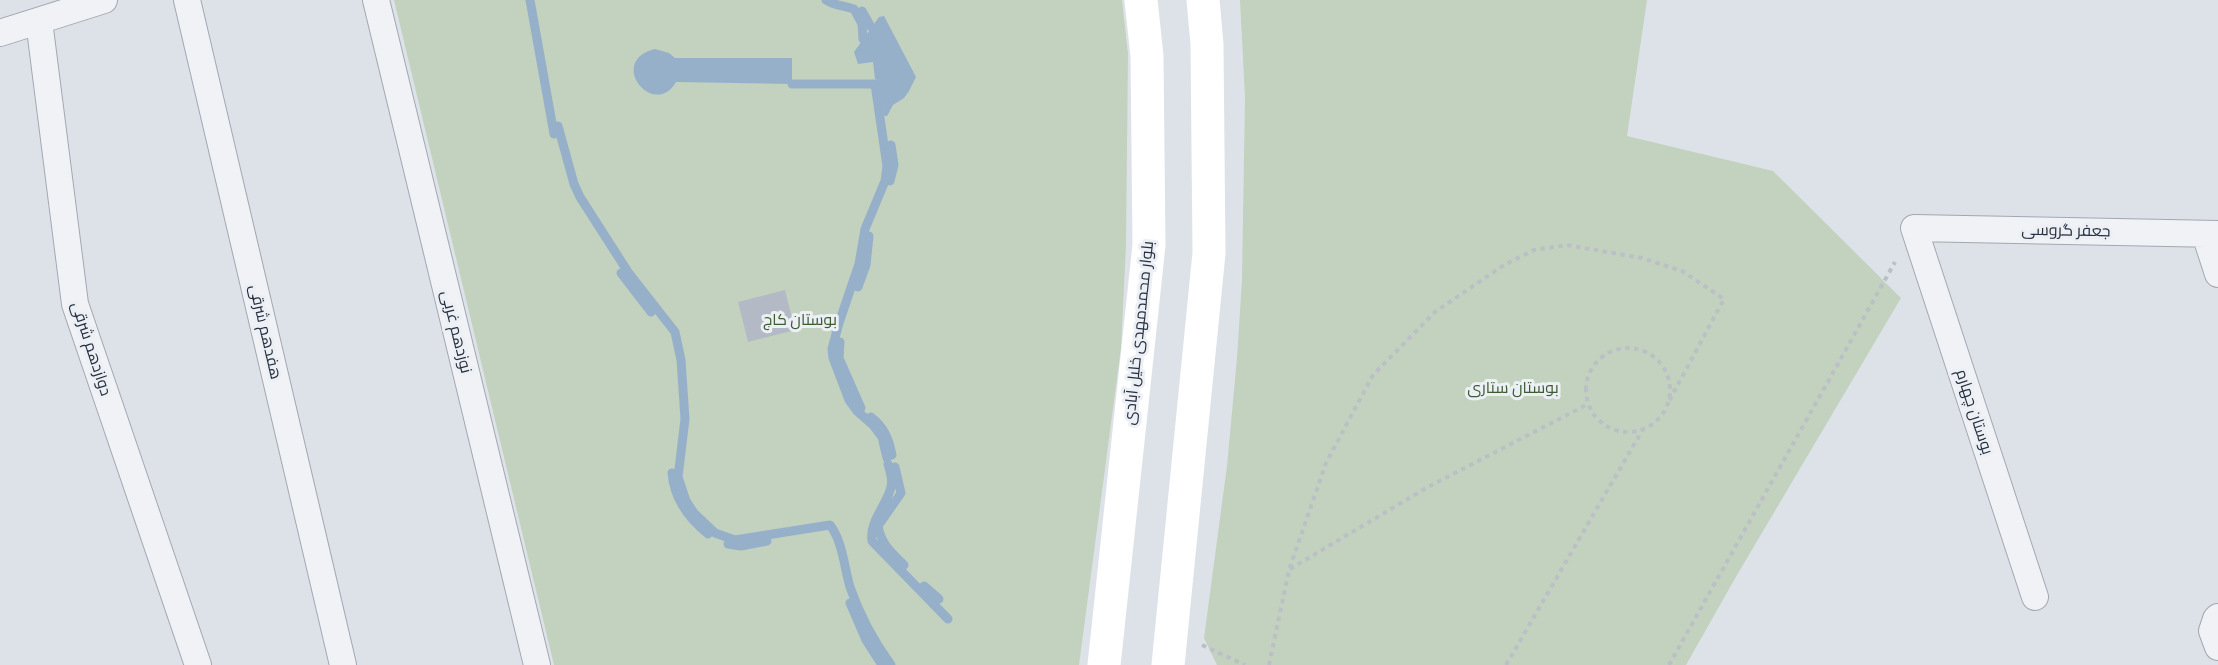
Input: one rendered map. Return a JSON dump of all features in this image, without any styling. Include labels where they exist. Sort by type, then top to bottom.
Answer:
[{"type":"main road","name":"بلوار محمدمهدی خلیل آبادی","points":[[1104,665],[1149,245],[1147,56],[1141,0]]},
{"type":"main road","points":[[1168,665],[1209,253],[1207,44],[1203,0]]},
{"type":"street","points":[[0,33],[104,0]]},
{"type":"street","name":"هفدهم شرقی","points":[[187,0],[343,665]]},
{"type":"street","name":"نوزدهم غربی","points":[[376,0],[537,665]]},
{"type":"street","name":"دوازدهم شرقی","points":[[39,21],[75,304],[198,665]]},
{"type":"street","name":"جعفر گروسی","points":[[1914,228],[2211,234]]},
{"type":"street","name":"بوستان چهارم","points":[[1914,228],[2035,597]]},
{"type":"street","points":[[2211,234],[2218,274]]},
{"type":"street","points":[[2218,617],[2212,631],[2218,647]]},
{"type":"path","points":[[1669,665],[1914,228]]},
{"type":"path","points":[[1269,665],[1289,570],[1326,463],[1373,375],[1435,312],[1504,265],[1534,250],[1567,245],[1642,258],[1682,271],[1724,299],[1668,403],[1662,414],[1654,423],[1630,432],[1618,431],[1606,425],[1596,417],[1588,404],[1586,390],[1588,375],[1595,363],[1606,353],[1620,348],[1634,348],[1648,352],[1667,374],[1670,388],[1668,403]]},
{"type":"path","points":[[1289,570],[1428,487],[1588,404]]},
{"type":"path","points":[[1506,665],[1643,429]]},
{"type":"path","points":[[1172,631],[1245,665]]},
{"type":"green space","name":"بوستان کاج","points":[[394,0],[1122,0],[1128,54],[1126,246],[1121,348],[1079,665],[554,665]]},
{"type":"green space","name":"بوستان ستاری","points":[[1240,0],[1647,0],[1627,136],[1773,171],[1901,298],[1686,665],[1217,665],[1204,638],[1227,466],[1242,280],[1245,98]]},
{"type":"water","points":[[884,16],[916,77],[904,98],[893,105],[887,116],[884,116],[873,62],[858,64],[854,52],[879,17]]},
{"type":"water","points":[[655,49],[669,53],[675,58],[792,58],[792,84],[676,82],[667,92],[657,95],[647,91],[634,75],[635,65],[641,55]]},
{"type":"building","points":[[785,290],[795,330],[748,342],[738,302]]},
{"type":"waterway","points":[[530,0],[554,134]]},
{"type":"waterway","points":[[826,0],[854,9],[862,24],[863,39]]},
{"type":"waterway","points":[[862,11],[871,27]]},
{"type":"waterway","points":[[792,84],[875,84],[887,166],[885,181],[865,229],[859,264],[832,349],[833,358],[849,400],[882,437],[887,458]]},
{"type":"waterway","points":[[558,126],[574,184],[580,197],[628,272],[675,332],[681,360],[685,419],[678,477],[686,501],[694,513],[715,533],[735,540],[830,525],[840,547],[858,608],[891,665]]},
{"type":"waterway","points":[[890,181],[894,165],[891,145]]},
{"type":"waterway","points":[[858,287],[866,265],[869,236]]},
{"type":"waterway","points":[[621,273],[651,312]]},
{"type":"waterway","points":[[840,342],[839,358],[861,408]]},
{"type":"waterway","points":[[871,417],[885,434],[892,455]]},
{"type":"waterway","points":[[888,464],[891,487],[873,527],[872,541],[948,619]]},
{"type":"waterway","points":[[895,467],[901,493],[878,526],[884,543],[904,565]]},
{"type":"waterway","points":[[672,473],[673,482],[683,507],[708,534]]},
{"type":"waterway","points":[[728,544],[741,546],[767,541]]},
{"type":"waterway","points":[[924,586],[939,599]]},
{"type":"waterway","points":[[850,603],[866,640],[882,665]]}]
